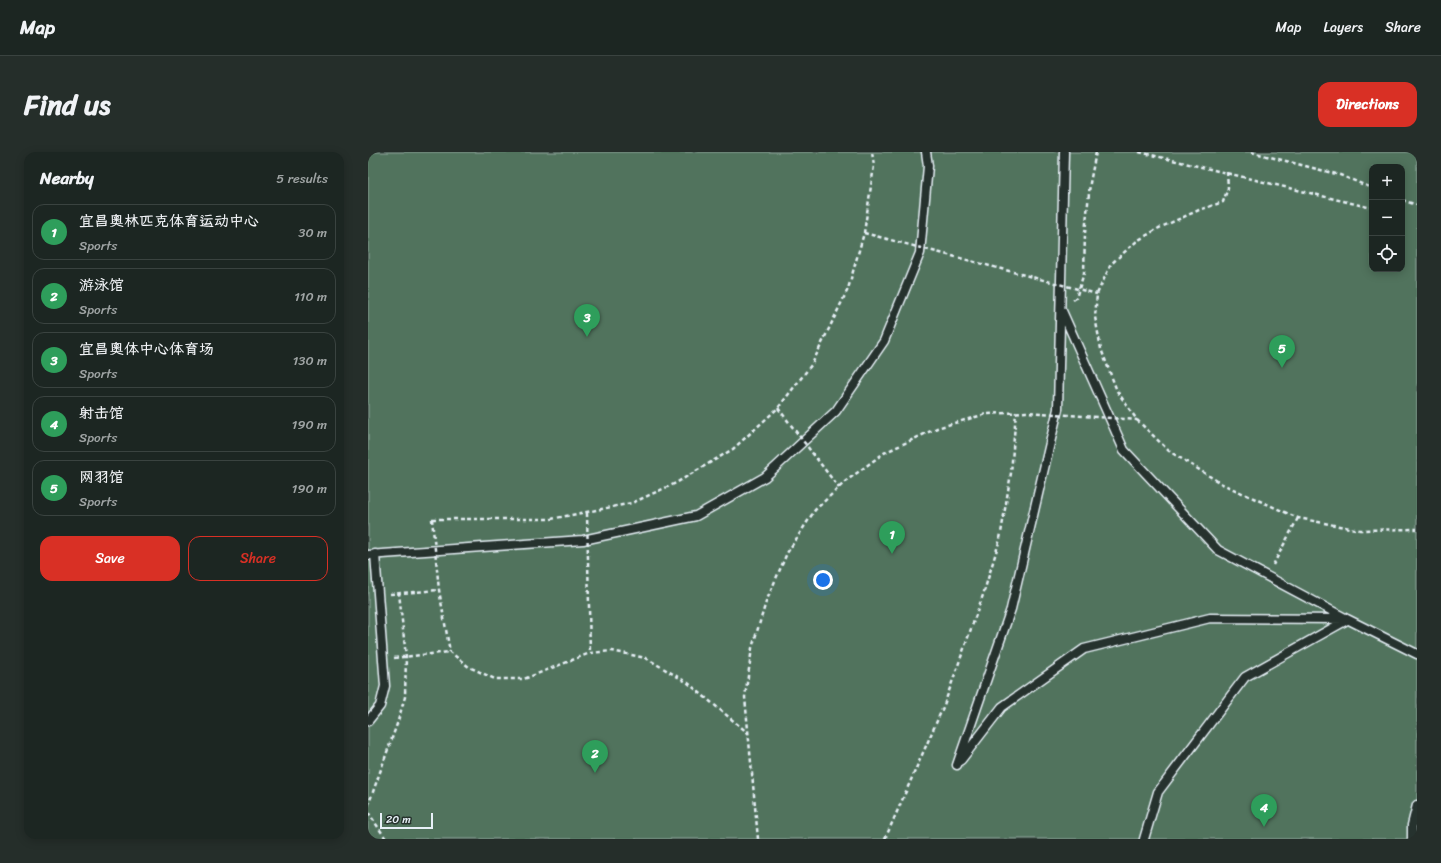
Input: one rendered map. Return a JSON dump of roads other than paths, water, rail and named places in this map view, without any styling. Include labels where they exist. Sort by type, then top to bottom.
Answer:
[{"type":"lane","points":[[368,721],[380,706],[385,686],[378,595],[372,555],[583,540],[696,516],[765,477],[836,411],[884,341],[920,253],[928,166],[926,152]]},
{"type":"lane","points":[[1065,153],[1058,409],[1011,609],[957,765],[1002,707],[1084,649],[1210,618],[1348,619]]},
{"type":"lane","points":[[1061,309],[1124,450],[1218,550],[1417,654]]},
{"type":"lane","points":[[1144,839],[1158,792],[1245,677],[1348,619]]},
{"type":"lane","points":[[1412,839],[1412,825],[1417,805]]},
{"type":"place","name":"宜昌奥体中心体育场","points":[[587,337]]},
{"type":"place","name":"网羽馆","points":[[1282,368]]},
{"type":"place","name":"宜昌奥林匹克体育运动中心","points":[[892,554]]},
{"type":"place","name":"游泳馆","points":[[595,773]]},
{"type":"place","name":"射击馆","points":[[1264,827]]}]
